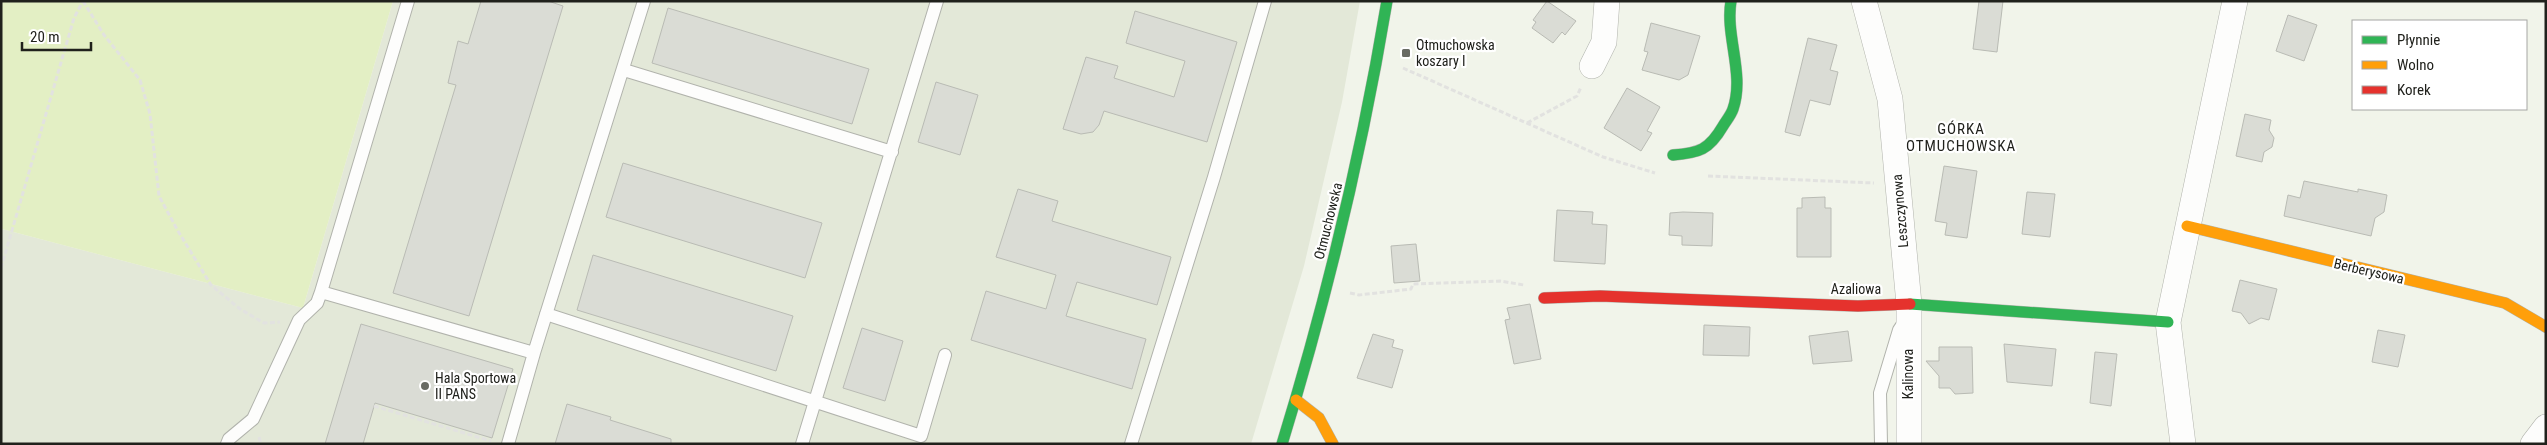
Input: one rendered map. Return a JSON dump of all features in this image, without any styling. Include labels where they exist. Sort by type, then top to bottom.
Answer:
[{"type":"street","name":"Otmuchowska","points":[[1282,444],[1328,288],[1366,124],[1387,1]]},
{"type":"street","points":[[1592,66],[1604,42],[1608,1]]},
{"type":"street","points":[[1673,155],[1697,153],[1704,148],[1716,138],[1733,109],[1737,82],[1730,12],[1731,1]]},
{"type":"street","name":"Leszczynowa","points":[[1864,1],[1890,99],[1908,310]]},
{"type":"street","points":[[2183,444],[2168,322],[2235,1]]},
{"type":"street","name":"Berberysowa","points":[[2187,226],[2505,303],[2546,327]]},
{"type":"street","name":"Azaliowa","points":[[1544,298],[1600,296],[1858,306],[2134,322],[2168,322]]},
{"type":"street","name":"Kalinowa","points":[[1908,310],[1909,444]]},
{"type":"street","points":[[1296,400],[1312,408],[1322,421],[1333,444]]},
{"type":"street","points":[[2534,444],[2546,427]]},
{"type":"lane","points":[[227,444],[229,439],[253,419],[299,320],[317,303],[408,1]]},
{"type":"lane","points":[[508,444],[534,353],[644,1]]},
{"type":"lane","points":[[802,444],[937,1]]},
{"type":"lane","points":[[1131,444],[1214,177],[1265,1]]},
{"type":"lane","points":[[624,70],[892,152]]},
{"type":"lane","points":[[321,292],[534,353]]},
{"type":"lane","points":[[1881,444],[1880,394],[1899,330],[1908,310]]},
{"type":"lane","points":[[546,314],[921,436],[944,354]]},
{"type":"path","points":[[1,268],[74,18],[83,1]]},
{"type":"path","points":[[83,1],[104,35],[140,80],[150,114],[159,196],[212,285],[240,308],[264,323],[299,320]]},
{"type":"path","points":[[1527,123],[1577,96],[1592,66]]},
{"type":"path","points":[[1403,68],[1602,157],[1641,170],[1657,173]]},
{"type":"path","points":[[1704,176],[1897,184]]},
{"type":"path","points":[[1328,288],[1358,295],[1410,290],[1413,284],[1500,281],[1518,282],[1534,289],[1544,298]]},
{"type":"path","points":[[374,406],[499,444]]},
{"type":"shaded area","points":[[393,1],[1360,1],[1342,102],[1304,266],[1251,444],[1,444],[2,229],[303,308]]},
{"type":"green space","points":[[1,1],[393,1],[303,308],[2,229],[1,232]]},
{"type":"building","points":[[481,1],[548,1],[563,6],[469,316],[393,293],[456,85],[448,83],[458,41],[468,44]]},
{"type":"building","points":[[1547,1],[1576,21],[1565,35],[1562,32],[1553,43],[1532,28],[1536,22],[1533,20]]},
{"type":"building","points":[[1979,1],[2003,1],[1997,52],[1973,49]]},
{"type":"building","points":[[668,8],[869,69],[852,124],[652,63]]},
{"type":"building","points":[[1135,11],[1237,42],[1207,142],[1104,111],[1099,125],[1093,132],[1081,134],[1063,129],[1086,57],[1118,66],[1114,78],[1174,97],[1185,61],[1126,43]]},
{"type":"building","points":[[2288,15],[2317,25],[2304,61],[2276,51]]},
{"type":"building","points":[[1651,23],[1700,36],[1688,75],[1679,80],[1642,70],[1648,52],[1644,51]]},
{"type":"building","points":[[1808,38],[1837,45],[1830,70],[1838,72],[1830,105],[1810,100],[1800,136],[1785,132]]},
{"type":"building","points":[[936,82],[978,95],[960,155],[918,142]]},
{"type":"building","points":[[1627,88],[1660,107],[1647,131],[1652,133],[1641,151],[1604,128]]},
{"type":"building","points":[[2245,114],[2271,120],[2269,130],[2274,138],[2272,147],[2264,152],[2262,162],[2236,156]]},
{"type":"building","points":[[623,163],[822,223],[805,278],[606,217]]},
{"type":"building","points":[[1944,166],[1977,171],[1967,238],[1945,235],[1947,223],[1935,221]]},
{"type":"building","points":[[2304,181],[2358,192],[2358,189],[2387,195],[2384,212],[2375,218],[2371,236],[2284,216],[2288,195],[2300,198]]},
{"type":"building","points":[[1018,189],[1058,201],[1052,221],[1171,257],[1157,305],[1077,282],[1066,316],[1146,339],[1132,389],[971,340],[986,291],[1046,309],[1056,275],[996,257]]},
{"type":"building","points":[[2027,192],[2055,194],[2050,237],[2022,234]]},
{"type":"building","points":[[1825,197],[1825,208],[1831,208],[1831,257],[1797,257],[1797,208],[1802,208],[1802,198]]},
{"type":"building","points":[[1557,210],[1593,212],[1592,224],[1607,225],[1605,264],[1554,261]]},
{"type":"building","points":[[1670,213],[1713,213],[1712,246],[1682,245],[1682,236],[1669,235]]},
{"type":"building","points":[[1416,244],[1420,281],[1394,283],[1391,246]]},
{"type":"building","points":[[593,255],[793,316],[776,371],[577,310]]},
{"type":"building","points":[[2240,280],[2277,289],[2269,320],[2261,318],[2249,324],[2241,313],[2232,311]]},
{"type":"building","points":[[1530,304],[1541,359],[1514,364],[1505,320],[1510,319],[1507,308]]},
{"type":"building","name":"Hala Sportowa II PANS","points":[[361,324],[513,369],[492,438],[375,403],[363,444],[325,444]]},
{"type":"building","points":[[1704,325],[1750,327],[1749,356],[1703,355]]},
{"type":"building","points":[[862,328],[903,341],[885,401],[843,388]]},
{"type":"building","points":[[2378,330],[2405,335],[2398,367],[2372,362]]},
{"type":"building","points":[[1848,331],[1852,361],[1813,364],[1809,336]]},
{"type":"building","points":[[1373,334],[1394,340],[1392,347],[1403,350],[1392,388],[1357,378]]},
{"type":"building","points":[[2004,344],[2056,349],[2052,386],[2007,382]]},
{"type":"building","points":[[1939,347],[1972,347],[1973,393],[1955,394],[1950,388],[1939,388],[1939,376],[1926,361],[1939,361]]},
{"type":"building","points":[[2095,352],[2117,354],[2111,406],[2090,403]]},
{"type":"building","points":[[567,404],[611,417],[610,420],[671,439],[671,444],[555,444]]},
{"type":"traffic: fast","points":[[1282,444],[1314,334],[1342,224],[1355,169],[1387,1]]},
{"type":"traffic: fast","points":[[1673,155],[1690,153],[1708,145],[1718,134],[1733,109],[1737,82],[1730,28],[1731,1]]},
{"type":"traffic: fast","points":[[1910,304],[2168,322]]},
{"type":"traffic: slow","points":[[2187,226],[2505,303],[2546,327]]},
{"type":"traffic: slow","points":[[1296,400],[1319,418],[1333,444]]},
{"type":"traffic: jam","points":[[1544,298],[1600,296],[1858,306],[1910,304]]},
{"type":"place","name":"Otmuchowska koszary I","points":[[1406,53]]},
{"type":"place","name":"Hala Sportowa II PANS","points":[[425,386]]},
{"type":"district","name":"GÓRKA OTMUCHOWSKA","points":[[1961,138]]}]
